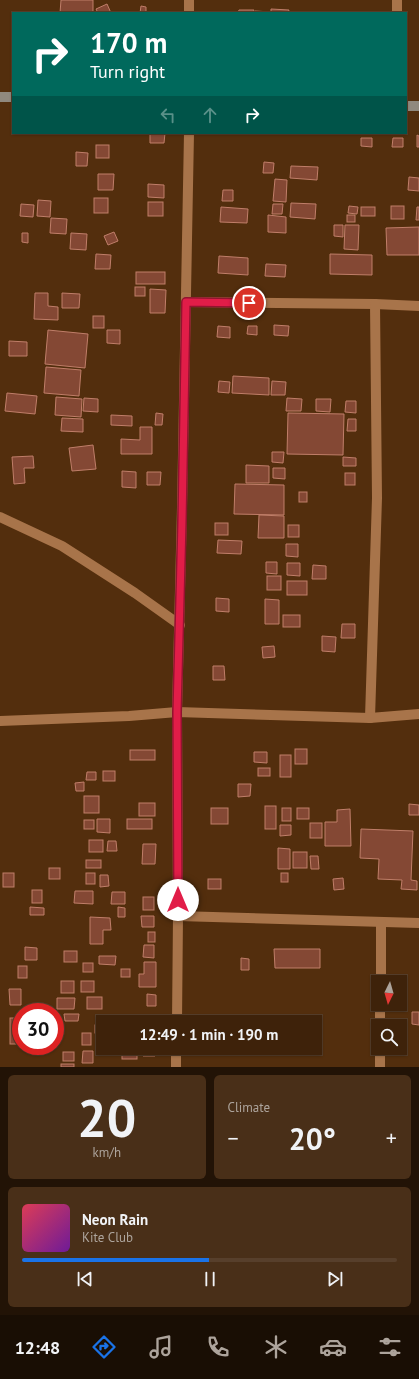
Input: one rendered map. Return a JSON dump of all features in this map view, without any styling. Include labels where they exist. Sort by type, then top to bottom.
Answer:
[{"type":"street","points":[[189,0],[189,12]]},
{"type":"street","points":[[397,0],[397,12]]},
{"type":"street","points":[[0,97],[12,98]]},
{"type":"street","points":[[407,106],[419,106]]},
{"type":"street","points":[[177,1015],[177,712],[189,134]]},
{"type":"street","points":[[186,302],[375,304],[419,306]]},
{"type":"street","points":[[370,718],[377,498],[375,304]]},
{"type":"street","points":[[0,517],[62,546],[135,592],[180,625]]},
{"type":"street","points":[[0,721],[129,716],[177,712],[370,718],[419,714]]},
{"type":"street","points":[[178,916],[419,923]]},
{"type":"street","points":[[381,922],[381,975]]},
{"type":"street","points":[[176,1055],[176,1067]]},
{"type":"street","points":[[380,1055],[380,1067]]},
{"type":"building","points":[[61,0],[93,0],[93,12],[60,12]]},
{"type":"building","points":[[107,4],[111,12],[98,12],[96,9]]},
{"type":"building","points":[[141,6],[146,7],[146,12],[140,12]]},
{"type":"building","points":[[271,9],[289,10],[288,12],[271,12]]},
{"type":"building","points":[[239,10],[254,10],[253,12],[238,12]]},
{"type":"building","points":[[150,134],[165,134],[164,143],[150,143]]},
{"type":"building","points":[[417,135],[419,136],[419,147],[417,147]]},
{"type":"building","points":[[361,138],[372,138],[372,147],[361,146]]},
{"type":"building","points":[[393,138],[403,138],[403,147],[392,147]]},
{"type":"building","points":[[96,145],[109,145],[109,158],[96,158]]},
{"type":"building","points":[[76,152],[88,153],[87,166],[76,166]]},
{"type":"building","points":[[264,162],[274,163],[273,173],[263,173]]},
{"type":"building","points":[[291,166],[318,167],[317,180],[290,178]]},
{"type":"building","points":[[98,174],[114,174],[113,190],[98,190]]},
{"type":"building","points":[[409,177],[419,178],[419,191],[408,190]]},
{"type":"building","points":[[275,179],[287,180],[286,202],[273,201]]},
{"type":"building","points":[[148,184],[164,185],[164,198],[148,197]]},
{"type":"building","points":[[223,190],[233,190],[233,201],[222,201]]},
{"type":"building","points":[[94,198],[108,198],[108,213],[94,213]]},
{"type":"building","points":[[38,200],[51,201],[50,217],[37,216]]},
{"type":"building","points":[[148,202],[163,202],[163,216],[148,216]]},
{"type":"building","points":[[291,203],[316,204],[315,219],[290,217]]},
{"type":"building","points":[[21,204],[34,205],[33,217],[20,216]]},
{"type":"building","points":[[273,204],[283,204],[282,214],[272,214]]},
{"type":"building","points":[[349,206],[358,207],[357,214],[348,213]]},
{"type":"building","points":[[391,206],[404,206],[404,219],[391,219]]},
{"type":"building","points":[[221,207],[248,209],[247,223],[220,222]]},
{"type":"building","points":[[361,207],[375,207],[375,216],[361,216]]},
{"type":"building","points":[[417,207],[419,207],[419,220],[416,220]]},
{"type":"building","points":[[268,215],[286,217],[286,233],[268,232]]},
{"type":"building","points":[[347,215],[355,215],[355,222],[347,222]]},
{"type":"building","points":[[51,218],[67,219],[66,234],[50,233]]},
{"type":"building","points":[[334,225],[343,225],[343,237],[334,236]]},
{"type":"building","points":[[345,225],[359,225],[358,250],[344,249]]},
{"type":"building","points":[[419,227],[419,255],[387,255],[386,228]]},
{"type":"building","points":[[114,232],[118,241],[108,245],[104,236]]},
{"type":"building","points":[[22,233],[28,233],[28,243],[22,242]]},
{"type":"building","points":[[71,233],[87,234],[86,250],[70,249]]},
{"type":"building","points":[[96,254],[111,255],[110,269],[95,269]]},
{"type":"building","points":[[330,254],[372,255],[372,275],[330,274]]},
{"type":"building","points":[[219,256],[248,258],[248,275],[218,273]]},
{"type":"building","points":[[266,264],[286,265],[285,277],[265,276]]},
{"type":"building","points":[[136,272],[165,272],[165,284],[136,284]]},
{"type":"building","points":[[135,287],[145,287],[145,296],[135,296]]},
{"type":"building","points":[[150,289],[166,290],[165,313],[150,313]]},
{"type":"building","points":[[35,293],[48,293],[48,306],[58,307],[58,320],[34,319]]},
{"type":"building","points":[[62,293],[80,294],[79,308],[62,308]]},
{"type":"building","points":[[93,316],[104,316],[104,328],[93,328]]},
{"type":"building","points":[[274,325],[289,326],[288,336],[274,335]]},
{"type":"building","points":[[218,326],[230,327],[230,338],[217,337]]},
{"type":"building","points":[[248,326],[257,326],[257,335],[247,334]]},
{"type":"building","points":[[48,330],[88,334],[85,368],[45,364]]},
{"type":"building","points":[[107,330],[120,330],[120,344],[107,343]]},
{"type":"building","points":[[9,341],[27,342],[27,356],[9,356]]},
{"type":"building","points":[[46,367],[81,370],[79,396],[44,393]]},
{"type":"building","points":[[233,376],[269,378],[269,395],[232,393]]},
{"type":"building","points":[[219,381],[230,382],[229,393],[218,392]]},
{"type":"building","points":[[272,381],[286,382],[285,395],[271,395]]},
{"type":"building","points":[[7,393],[37,396],[35,414],[5,411]]},
{"type":"building","points":[[56,397],[82,399],[81,417],[55,415]]},
{"type":"building","points":[[84,398],[98,399],[98,412],[83,411]]},
{"type":"building","points":[[287,398],[302,399],[301,411],[286,411]]},
{"type":"building","points":[[316,399],[331,399],[330,412],[316,411]]},
{"type":"building","points":[[346,401],[356,401],[356,413],[345,412]]},
{"type":"building","points":[[156,413],[163,414],[162,425],[155,425]]},
{"type":"building","points":[[288,413],[344,414],[343,455],[287,454]]},
{"type":"building","points":[[111,415],[132,416],[132,426],[111,425]]},
{"type":"building","points":[[62,418],[83,419],[83,432],[61,431]]},
{"type":"building","points":[[348,419],[356,419],[356,431],[347,431]]},
{"type":"building","points":[[140,427],[152,427],[152,454],[121,454],[121,439],[140,440]]},
{"type":"building","points":[[93,445],[96,469],[72,471],[69,448]]},
{"type":"building","points":[[272,452],[284,452],[283,463],[272,462]]},
{"type":"building","points":[[33,456],[34,468],[24,468],[25,483],[14,484],[12,457]]},
{"type":"building","points":[[343,457],[356,458],[356,466],[343,466]]},
{"type":"building","points":[[246,465],[269,466],[269,483],[246,483]]},
{"type":"building","points":[[273,468],[285,468],[285,479],[273,478]]},
{"type":"building","points":[[122,471],[136,472],[136,488],[122,487]]},
{"type":"building","points":[[147,472],[161,472],[160,485],[147,485]]},
{"type":"building","points":[[345,473],[355,473],[355,485],[345,485]]},
{"type":"building","points":[[235,484],[284,485],[284,515],[234,514]]},
{"type":"building","points":[[299,492],[307,492],[307,502],[299,502]]},
{"type":"building","points":[[259,515],[284,516],[284,538],[258,538]]},
{"type":"building","points":[[215,523],[228,523],[228,535],[215,535]]},
{"type":"building","points":[[288,525],[299,525],[299,537],[288,537]]},
{"type":"building","points":[[218,540],[242,541],[241,554],[217,553]]},
{"type":"building","points":[[286,544],[298,544],[298,557],[286,556]]},
{"type":"building","points":[[266,562],[277,562],[277,574],[266,573]]},
{"type":"building","points":[[287,563],[300,563],[300,576],[287,575]]},
{"type":"building","points":[[313,565],[326,566],[326,579],[312,579]]},
{"type":"building","points":[[267,576],[281,576],[281,590],[267,590]]},
{"type":"building","points":[[287,581],[307,581],[307,595],[287,595]]},
{"type":"building","points":[[216,598],[229,599],[229,612],[216,611]]},
{"type":"building","points":[[265,599],[279,600],[279,624],[265,624]]},
{"type":"building","points":[[283,615],[300,615],[300,627],[283,627]]},
{"type":"building","points":[[342,624],[355,624],[355,638],[341,638]]},
{"type":"building","points":[[322,636],[336,637],[335,652],[322,651]]},
{"type":"building","points":[[274,646],[275,657],[263,658],[262,647]]},
{"type":"building","points":[[213,666],[224,666],[225,680],[213,680]]},
{"type":"building","points":[[295,749],[307,749],[307,764],[295,764]]},
{"type":"building","points":[[130,750],[155,750],[155,760],[130,760]]},
{"type":"building","points":[[254,752],[267,752],[267,763],[254,762]]},
{"type":"building","points":[[280,755],[291,755],[291,777],[280,777]]},
{"type":"building","points":[[258,768],[270,768],[270,776],[258,776]]},
{"type":"building","points":[[103,771],[115,771],[115,781],[103,781]]},
{"type":"building","points":[[87,772],[96,772],[96,780],[86,780]]},
{"type":"building","points":[[84,782],[84,791],[76,791],[75,783]]},
{"type":"building","points":[[238,784],[251,784],[250,796],[238,797]]},
{"type":"building","points":[[84,796],[99,796],[99,813],[84,813]]},
{"type":"building","points":[[139,803],[155,803],[155,816],[139,816]]},
{"type":"building","points":[[409,804],[419,805],[419,815],[409,815]]},
{"type":"building","points":[[265,806],[276,806],[276,829],[265,829]]},
{"type":"building","points":[[211,808],[228,808],[228,824],[211,824]]},
{"type":"building","points":[[282,808],[291,808],[291,821],[282,821]]},
{"type":"building","points":[[297,808],[309,808],[309,819],[297,819]]},
{"type":"building","points":[[350,809],[351,846],[325,846],[325,822],[337,822],[337,810]]},
{"type":"building","points":[[97,819],[110,819],[110,833],[97,832]]},
{"type":"building","points":[[127,819],[152,819],[152,829],[127,829]]},
{"type":"building","points":[[84,820],[94,820],[94,829],[84,829]]},
{"type":"building","points":[[310,823],[322,823],[322,838],[310,838]]},
{"type":"building","points":[[280,825],[291,825],[291,835],[280,836]]},
{"type":"building","points":[[361,829],[413,831],[411,880],[417,881],[417,890],[401,889],[402,880],[378,879],[379,859],[360,858]]},
{"type":"building","points":[[89,840],[103,840],[103,852],[89,852]]},
{"type":"building","points":[[108,841],[116,841],[117,851],[107,851]]},
{"type":"building","points":[[143,844],[156,844],[155,864],[142,864]]},
{"type":"building","points":[[278,848],[290,849],[290,869],[278,869]]},
{"type":"building","points":[[293,852],[307,852],[307,868],[293,868]]},
{"type":"building","points":[[310,856],[318,856],[319,869],[311,869]]},
{"type":"building","points":[[86,860],[101,860],[101,868],[86,868]]},
{"type":"building","points":[[49,868],[60,868],[60,879],[49,879]]},
{"type":"building","points":[[3,873],[14,873],[14,887],[3,887]]},
{"type":"building","points":[[86,873],[95,873],[95,884],[86,884]]},
{"type":"building","points":[[281,873],[288,873],[288,882],[281,882]]},
{"type":"building","points":[[100,875],[108,875],[109,886],[100,887]]},
{"type":"building","points":[[343,878],[344,889],[334,890],[333,879]]},
{"type":"building","points":[[208,879],[221,879],[221,889],[208,889]]},
{"type":"building","points":[[32,890],[42,890],[42,903],[32,903]]},
{"type":"building","points":[[75,891],[93,891],[93,904],[74,903]]},
{"type":"building","points":[[112,892],[125,892],[125,904],[111,904]]},
{"type":"building","points":[[143,897],[154,897],[154,910],[143,910]]},
{"type":"building","points":[[30,907],[44,908],[44,915],[30,915]]},
{"type":"building","points":[[118,907],[125,908],[125,917],[118,917]]},
{"type":"building","points":[[141,916],[154,916],[154,927],[142,927]]},
{"type":"building","points":[[90,917],[110,918],[111,930],[103,930],[103,944],[90,944]]},
{"type":"building","points":[[148,932],[155,932],[155,942],[148,942]]},
{"type":"building","points":[[144,945],[154,945],[154,958],[143,957]]},
{"type":"building","points":[[25,947],[37,948],[37,960],[25,960]]},
{"type":"building","points":[[274,949],[320,949],[320,968],[275,968]]},
{"type":"building","points":[[64,951],[77,951],[77,962],[64,962]]},
{"type":"building","points":[[99,956],[116,956],[115,965],[99,964]]},
{"type":"building","points":[[241,958],[249,959],[249,970],[241,970]]},
{"type":"building","points":[[144,962],[156,962],[156,987],[139,987],[139,974],[144,974]]},
{"type":"building","points":[[83,963],[93,963],[93,972],[83,972]]},
{"type":"building","points":[[18,966],[27,966],[27,978],[18,978]]},
{"type":"building","points":[[121,969],[130,969],[130,977],[121,977]]},
{"type":"building","points":[[61,981],[74,981],[74,993],[61,993]]},
{"type":"building","points":[[81,981],[94,981],[94,992],[81,992]]},
{"type":"building","points":[[9,989],[21,989],[21,1003],[12,1003],[12,1005],[10,1005]]},
{"type":"building","points":[[147,994],[156,995],[156,1006],[147,1006]]},
{"type":"building","points":[[87,997],[102,997],[102,1009],[87,1009]]},
{"type":"building","points":[[57,998],[75,998],[74,1009],[64,1009],[64,1003],[57,1003]]},
{"type":"building","points":[[412,1012],[419,1012],[419,1025],[412,1024]]},
{"type":"building","points":[[64,1014],[79,1014],[78,1021],[65,1021]]},
{"type":"building","points":[[10,1018],[12,1018],[12,1044],[10,1044]]},
{"type":"building","points":[[82,1033],[91,1033],[91,1045],[82,1045]]},
{"type":"building","points":[[83,1051],[93,1051],[93,1063],[82,1063]]},
{"type":"building","points":[[64,1052],[74,1052],[74,1061],[63,1061]]},
{"type":"building","points":[[122,1055],[137,1055],[137,1059],[122,1059]]},
{"type":"building","points":[[143,1055],[155,1055],[155,1056]]},
{"type":"building","points":[[61,1064],[74,1064],[74,1067],[61,1067]]},
{"type":"route","points":[[178,900],[177,712],[186,302],[249,303]]}]
